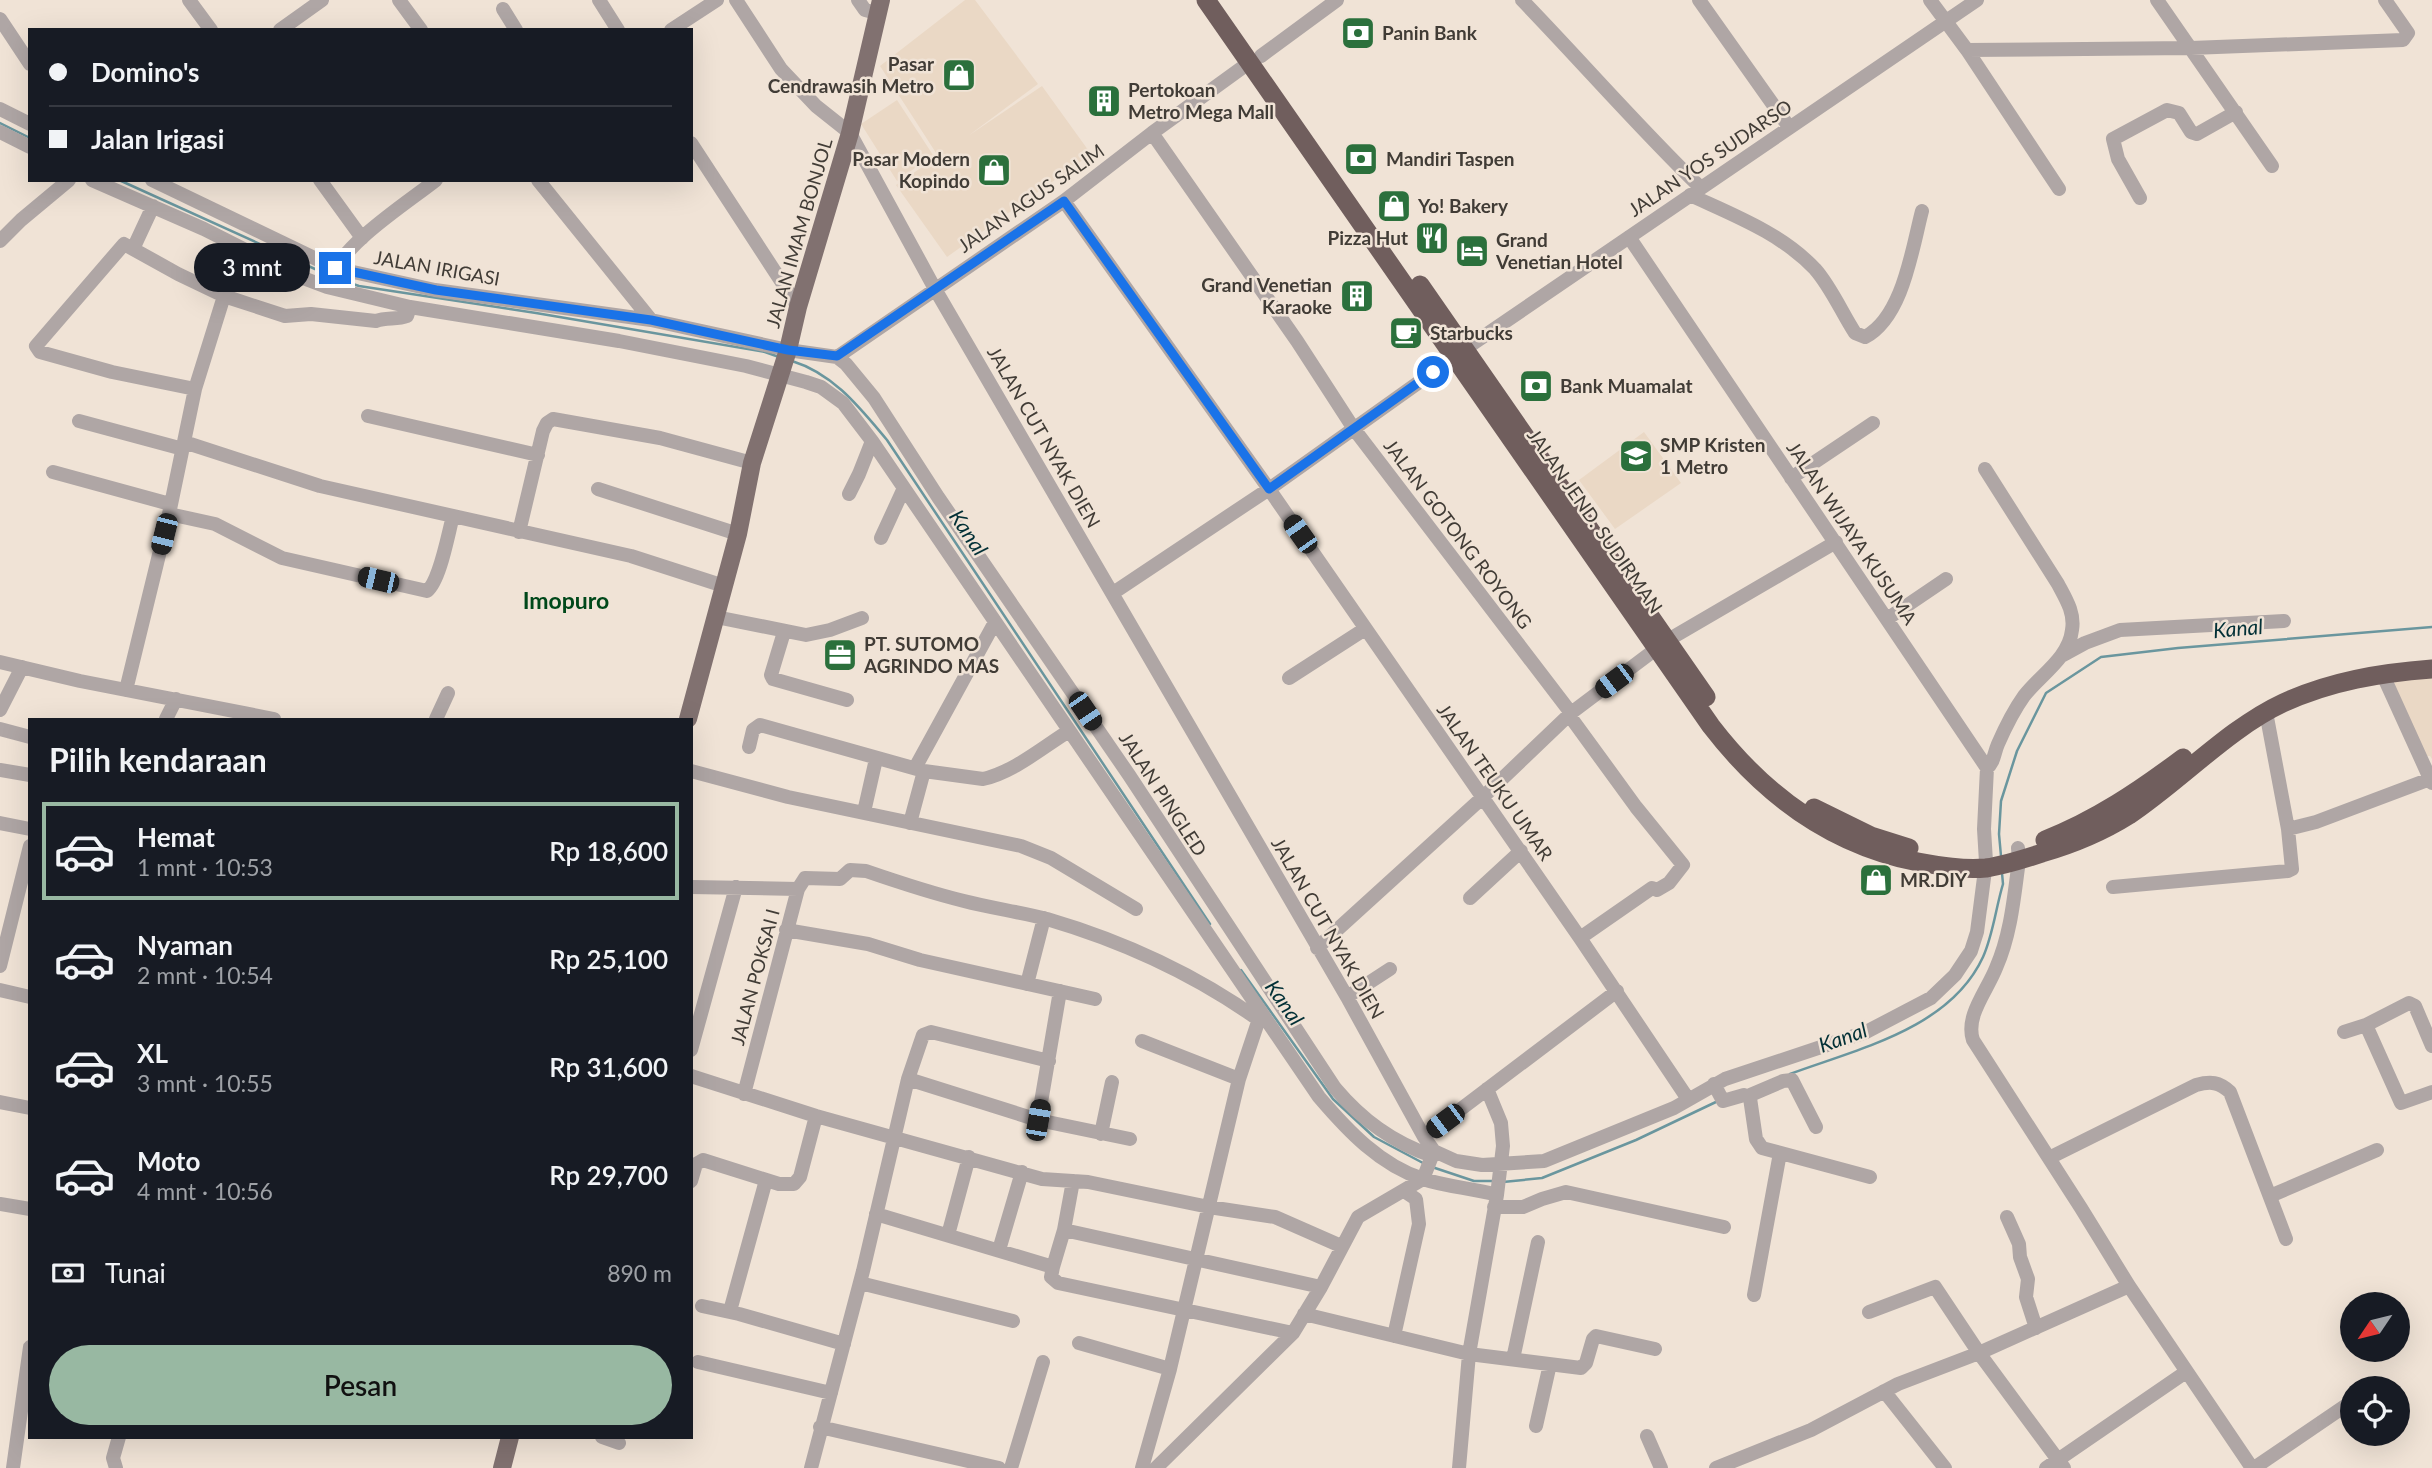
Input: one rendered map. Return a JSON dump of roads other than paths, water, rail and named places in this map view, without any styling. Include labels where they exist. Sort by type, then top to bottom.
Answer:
[{"type":"highway","name":"JALAN JEND. SUDIRMAN","points":[[1206,0],[1256,59]]},
{"type":"highway","name":"JALAN JEND. SUDIRMAN","points":[[1221,0],[1256,59],[1608,567],[1662,644],[1735,738],[1764,769],[1810,806],[1833,819],[1898,845],[1942,854],[2002,858]]},
{"type":"highway","points":[[2002,858],[2078,842],[2127,816],[2266,712],[2321,675],[2377,663],[2432,658]]},
{"type":"highway","points":[[2002,858],[2096,817],[2141,789],[2260,702],[2295,691],[2382,673],[2432,669]]},
{"type":"main road","name":"JALAN IMAM BONJOL","points":[[688,718],[738,534],[752,463],[788,350],[798,307],[850,133],[879,7]]},
{"type":"main road","points":[[502,1468],[509,1439]]},
{"type":"street","points":[[189,0],[210,28]]},
{"type":"street","points":[[283,28],[322,0]]},
{"type":"street","points":[[399,0],[420,28]]},
{"type":"street","points":[[599,0],[617,28]]},
{"type":"street","points":[[674,28],[717,0]]},
{"type":"street","points":[[736,0],[781,69],[816,106],[850,133]]},
{"type":"street","points":[[858,0],[865,10],[879,7]]},
{"type":"street","points":[[1522,0],[1585,64],[1669,157],[1695,191],[1777,238],[1816,271],[1860,337],[1869,335],[1885,317],[1902,288],[1922,211]]},
{"type":"street","points":[[1699,0],[1789,127]]},
{"type":"street","points":[[1930,0],[1967,50],[2059,189]]},
{"type":"street","name":"JALAN YOS SUDARSO","points":[[1113,593],[1269,489],[1459,353],[1977,0]]},
{"type":"street","points":[[2157,0],[2272,166]]},
{"type":"street","points":[[1967,50],[2191,48],[2403,40],[2408,33],[2385,0]]},
{"type":"street","name":"JALAN AGUS SALIM","points":[[837,356],[1064,201],[1333,1]]},
{"type":"street","points":[[503,9],[515,28]]},
{"type":"street","points":[[0,19],[28,61]]},
{"type":"street","points":[[0,109],[28,123]]},
{"type":"street","points":[[2140,198],[2118,159],[2113,139],[2167,110],[2179,113],[2191,132],[2197,134],[2236,112]]},
{"type":"street","points":[[0,132],[28,146]]},
{"type":"street","name":"JALAN CUT NYAK DIEN","points":[[850,133],[935,289],[1347,998],[1432,1156]]},
{"type":"street","name":"JALAN GOTONG ROYONG","points":[[1152,133],[1297,341],[1354,429],[1570,714],[1636,807],[1683,865],[1668,883],[1657,890],[1652,888],[1580,938]]},
{"type":"street","points":[[693,146],[798,307]]},
{"type":"street","points":[[0,242],[30,212],[67,182]]},
{"type":"street","points":[[97,182],[327,287],[410,307],[620,341],[781,373],[821,387],[842,403],[872,441],[1260,1016],[1319,1097],[1338,1119],[1379,1157],[1424,1178],[1498,1185],[1544,1161],[1674,1108],[1714,1085],[1857,1036],[1931,998],[1955,975],[1970,951],[2002,858]]},
{"type":"street","name":"JALAN IRIGASI","points":[[156,182],[335,269],[436,290],[651,320],[788,350]]},
{"type":"street","points":[[321,182],[362,239]]},
{"type":"street","points":[[327,287],[335,269],[362,239],[433,182]]},
{"type":"street","points":[[540,182],[651,320]]},
{"type":"street","name":"JALAN TEUKU UMAR","points":[[1064,201],[1521,851],[1688,1099]]},
{"type":"street","points":[[133,249],[153,206]]},
{"type":"street","name":"JALAN WIJAYA KUSUMA","points":[[1629,237],[1987,768]]},
{"type":"street","points":[[195,389],[68,361],[37,350],[36,346],[125,244],[224,296],[285,316],[311,314],[376,320],[383,317],[404,318],[410,307]]},
{"type":"street","points":[[126,690],[195,389],[224,296]]},
{"type":"street","points":[[788,350],[837,356]]},
{"type":"street","name":"JALAN PINGLED","points":[[837,356],[874,398],[1129,775],[1335,1088],[1362,1118],[1377,1130],[1412,1149],[1432,1156]]},
{"type":"street","points":[[368,416],[538,455]]},
{"type":"street","points":[[519,532],[546,425],[556,418],[660,438],[752,463]]},
{"type":"street","points":[[79,421],[184,446],[320,486],[631,556],[724,586]]},
{"type":"street","points":[[1791,478],[1873,423]]},
{"type":"street","points":[[849,494],[872,441]]},
{"type":"street","points":[[1985,469],[2068,601],[2073,617],[2069,643],[2062,656],[2024,696],[2003,732],[1992,764],[1987,768],[1983,829],[2002,858],[2006,939],[1997,966],[1970,1024],[1973,1040],[2129,1286],[2253,1468],[2340,1409]]},
{"type":"street","points":[[53,472],[215,524],[282,558],[424,591],[432,586],[453,516]]},
{"type":"street","points":[[881,538],[904,488]]},
{"type":"street","points":[[598,489],[738,534]]},
{"type":"street","points":[[1317,948],[1570,714],[1662,644],[1836,542]]},
{"type":"street","points":[[1887,619],[1946,579]]},
{"type":"street","points":[[716,617],[806,635],[862,618]]},
{"type":"street","points":[[2062,656],[2085,643],[2120,630],[2284,621]]},
{"type":"street","points":[[910,823],[919,769],[995,622]]},
{"type":"street","points":[[1289,678],[1365,629]]},
{"type":"street","points":[[784,632],[772,675],[774,680],[847,700]]},
{"type":"street","points":[[0,662],[251,717]]},
{"type":"street","points":[[0,710],[22,667]]},
{"type":"street","points":[[2288,829],[2316,822],[2431,781],[2382,673]]},
{"type":"street","points":[[436,718],[448,693]]},
{"type":"street","points":[[166,718],[176,699]]},
{"type":"street","points":[[2113,887],[2292,869],[2288,829],[2266,712]]},
{"type":"street","points":[[749,747],[752,730],[760,725],[876,759],[984,779],[992,777],[1069,731]]},
{"type":"street","points":[[0,729],[28,736]]},
{"type":"street","points":[[864,812],[876,759]]},
{"type":"street","points":[[0,770],[28,775]]},
{"type":"street","points":[[693,772],[788,797],[985,838],[1041,853],[1136,909]]},
{"type":"street","points":[[0,822],[28,829]]},
{"type":"street","points":[[1470,898],[1521,851]]},
{"type":"street","points":[[0,966],[28,854]]},
{"type":"street","points":[[798,889],[805,878],[840,879],[850,870],[858,869],[961,900],[1044,918],[1124,946],[1260,1016]]},
{"type":"street","name":"JALAN POKSAI I","points":[[693,887],[798,889],[744,1094]]},
{"type":"street","points":[[693,1043],[736,887]]},
{"type":"street","points":[[1027,984],[1044,918]]},
{"type":"street","points":[[786,930],[868,944],[920,960],[1094,999]]},
{"type":"street","points":[[1347,998],[1390,969]]},
{"type":"street","points":[[0,990],[28,997]]},
{"type":"street","points":[[1038,1120],[1060,991]]},
{"type":"street","points":[[1424,1137],[1616,991]]},
{"type":"street","points":[[2344,1032],[2366,1025],[2409,1003],[2413,1004],[2432,1046]]},
{"type":"street","points":[[1142,1468],[1170,1369],[1239,1079],[1260,1016]]},
{"type":"street","points":[[2366,1025],[2400,1101],[2405,1104],[2432,1091]]},
{"type":"street","points":[[811,1468],[860,1283],[908,1079],[923,1035],[929,1031],[1049,1061]]},
{"type":"street","points":[[1142,1041],[1239,1079]]},
{"type":"street","points":[[693,1077],[816,1116],[1056,1182],[1073,1181],[1275,1217],[1341,1246]]},
{"type":"street","points":[[908,1079],[1038,1120],[1130,1139]]},
{"type":"street","points":[[1714,1085],[1723,1100],[1748,1096],[1791,1080],[1816,1127]]},
{"type":"street","points":[[1101,1133],[1112,1082]]},
{"type":"street","points":[[2049,1158],[2196,1085],[2213,1082],[2222,1085],[2230,1092],[2286,1239]]},
{"type":"street","points":[[1459,1468],[1469,1354],[1503,1146],[1501,1123],[1487,1089]]},
{"type":"street","points":[[1748,1096],[1759,1146],[1870,1177]]},
{"type":"street","points":[[0,1102],[28,1108]]},
{"type":"street","points":[[693,1174],[696,1164],[703,1160],[766,1180],[789,1185],[797,1182],[816,1116]]},
{"type":"street","points":[[2270,1196],[2377,1150]]},
{"type":"street","points":[[1754,1295],[1780,1153]]},
{"type":"street","points":[[1156,1468],[1293,1333],[1358,1217],[1424,1178],[1432,1156],[1482,1165],[1498,1185],[1523,1207],[1566,1192],[1724,1227]]},
{"type":"street","points":[[948,1235],[969,1157]]},
{"type":"street","points":[[999,1250],[1022,1172]]},
{"type":"street","points":[[730,1311],[766,1180]]},
{"type":"street","points":[[1073,1181],[1064,1230],[1051,1277],[1058,1283],[1293,1333]]},
{"type":"street","points":[[1394,1336],[1419,1224],[1416,1199],[1404,1191]]},
{"type":"street","points":[[0,1204],[28,1209]]},
{"type":"street","points":[[876,1214],[1054,1267]]},
{"type":"street","points":[[2007,1217],[2019,1244],[2020,1257],[2028,1279],[2026,1297],[2036,1328]]},
{"type":"street","points":[[1064,1230],[1321,1287]]},
{"type":"street","points":[[1513,1359],[1538,1242]]},
{"type":"street","points":[[860,1283],[1013,1321]]},
{"type":"street","points":[[1716,1468],[1811,1430],[1884,1391],[1979,1353],[2129,1286]]},
{"type":"street","points":[[1869,1312],[1935,1287],[2056,1466],[2186,1371]]},
{"type":"street","points":[[702,1306],[730,1311],[844,1343]]},
{"type":"street","points":[[1304,1314],[1469,1354],[1550,1364],[1583,1367],[1593,1339],[1598,1336],[1655,1349]]},
{"type":"street","points":[[1079,1343],[1170,1369]]},
{"type":"street","points":[[13,1468],[28,1361]]},
{"type":"street","points":[[698,1362],[831,1393]]},
{"type":"street","points":[[1011,1468],[1043,1363]]},
{"type":"street","points":[[1536,1426],[1550,1364]]},
{"type":"street","points":[[1884,1391],[1945,1468]]},
{"type":"street","points":[[820,1427],[999,1468]]},
{"type":"street","points":[[1647,1436],[1661,1468]]},
{"type":"street","points":[[116,1468],[113,1458],[118,1439]]},
{"type":"street","points":[[607,1439],[619,1444]]},
{"type":"waterway","name":"Kanal","points":[[0,123],[28,137]]},
{"type":"waterway","name":"Kanal","points":[[123,182],[326,274]]},
{"type":"waterway","name":"Kanal","points":[[335,278],[359,286],[536,313],[765,352],[779,357]]},
{"type":"waterway","name":"Kanal","points":[[792,361],[821,374],[833,383],[856,404],[887,440],[1210,924]]},
{"type":"waterway","name":"Kanal","points":[[2001,856],[2001,801],[2017,751],[2046,693],[2101,657],[2432,627]]},
{"type":"waterway","name":"Kanal","points":[[1790,1074],[1899,1033],[1948,1002],[1968,982],[1983,957],[2003,884],[2002,873]]},
{"type":"waterway","name":"Kanal","points":[[1241,970],[1333,1099],[1374,1137],[1423,1163]]},
{"type":"waterway","name":"Kanal","points":[[1503,1182],[1542,1178],[1636,1140],[1718,1101]]},
{"type":"waterway","name":"Kanal","points":[[1432,1167],[1474,1181],[1493,1181]]},
{"type":"place","name":"Panin Bank","points":[[1358,33]]},
{"type":"place","name":"Pasar Cendrawasih Metro","points":[[959,75]]},
{"type":"place","name":"Pertokoan Metro Mega Mall","points":[[1104,101]]},
{"type":"place","name":"Mandiri Taspen","points":[[1361,159]]},
{"type":"place","name":"Pasar Modern Kopindo","points":[[994,170]]},
{"type":"place","name":"Yo! Bakery","points":[[1394,206]]},
{"type":"place","name":"Pizza Hut","points":[[1432,238]]},
{"type":"place","name":"Grand Venetian Hotel","points":[[1472,251]]},
{"type":"place","name":"Grand Venetian Karaoke","points":[[1357,296]]},
{"type":"place","name":"Starbucks","points":[[1406,333]]},
{"type":"place","name":"Bank Muamalat","points":[[1536,386]]},
{"type":"place","name":"SMP Kristen 1 Metro","points":[[1636,456]]},
{"type":"place","name":"PT. SUTOMO AGRINDO MAS","points":[[840,655]]},
{"type":"place","name":"MR.DIY","points":[[1876,880]]},
{"type":"district","name":"Imopuro","points":[[566,601]]}]
